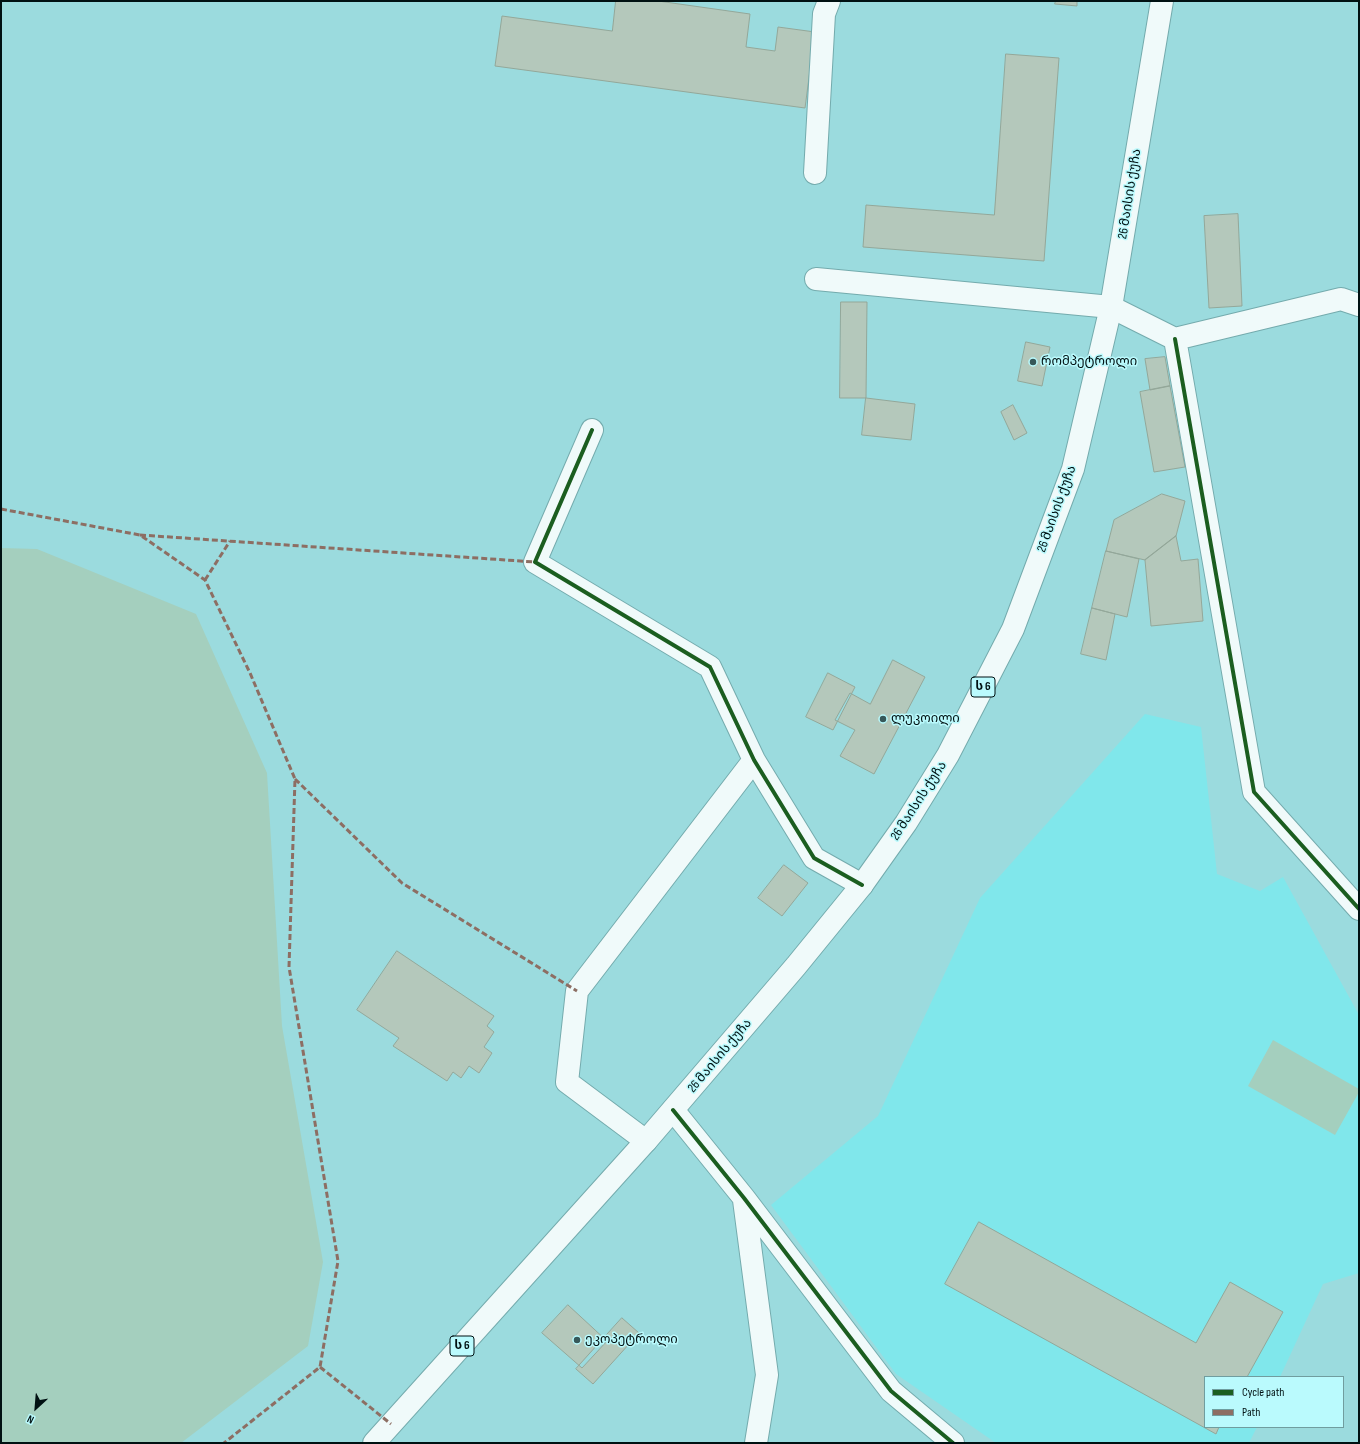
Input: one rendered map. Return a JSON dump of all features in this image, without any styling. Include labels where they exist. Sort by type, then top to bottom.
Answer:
[{"type":"main road","points":[[814,173],[824,14],[829,1]]},
{"type":"main road","name":"26 მაისის ქუჩა","points":[[374,1443],[646,1141],[796,966],[862,885],[906,823],[948,755],[1013,629],[1073,469],[1111,307],[1162,1]]},
{"type":"main road","points":[[816,279],[1111,307],[1175,338],[1340,299],[1359,305]]},
{"type":"main road","points":[[1175,338],[1254,792],[1359,909]]},
{"type":"main road","points":[[592,430],[536,562],[710,667],[754,760],[814,858],[862,885]]},
{"type":"main road","points":[[646,1141],[568,1082],[577,991],[754,760]]},
{"type":"main road","points":[[673,1110],[744,1198],[891,1391],[954,1443]]},
{"type":"main road","points":[[744,1198],[767,1375],[756,1443]]},
{"type":"shaded area","points":[[1145,714],[1201,727],[1217,874],[1260,891],[1283,877],[1359,1015],[1359,1273],[1323,1284],[1280,1376],[1204,1376],[1204,1428],[1256,1428],[1249,1443],[996,1443],[896,1374],[771,1205],[878,1116],[980,898]]},
{"type":"green space","points":[[1,548],[37,549],[196,614],[267,773],[282,1026],[323,1262],[308,1346],[181,1443],[1,1443]]},
{"type":"green space","points":[[1273,1040],[1359,1089],[1359,1092],[1335,1135],[1248,1086]]},
{"type":"building","points":[[616,1],[658,1],[750,14],[746,47],[775,51],[778,27],[815,32],[805,108],[495,66],[502,16],[612,31]]},
{"type":"building","points":[[1056,1],[1077,1],[1077,6],[1055,4]]},
{"type":"building","points":[[1006,54],[1059,58],[1044,261],[863,247],[866,205],[994,215]]},
{"type":"building","points":[[1238,214],[1242,306],[1209,308],[1204,216]]},
{"type":"building","points":[[841,302],[867,302],[866,398],[840,398]]},
{"type":"building","points":[[1026,342],[1050,347],[1042,386],[1018,381]]},
{"type":"building","points":[[1165,357],[1170,386],[1150,390],[1145,359]]},
{"type":"building","points":[[1170,386],[1185,467],[1154,472],[1140,392]]},
{"type":"building","points":[[866,398],[915,404],[911,440],[862,435]]},
{"type":"building","points":[[1013,405],[1027,433],[1014,440],[1001,412]]},
{"type":"building","points":[[1162,494],[1185,501],[1176,536],[1145,560],[1106,551],[1114,520]]},
{"type":"building","points":[[1176,536],[1181,561],[1198,559],[1203,621],[1151,626],[1145,560]]},
{"type":"building","points":[[1106,551],[1139,559],[1127,617],[1092,608]]},
{"type":"building","points":[[1092,608],[1115,614],[1106,660],[1081,654]]},
{"type":"building","points":[[893,660],[925,677],[874,774],[840,756],[855,730],[835,720],[850,693],[870,704]]},
{"type":"building","points":[[828,673],[855,687],[833,730],[806,717]]},
{"type":"building","points":[[784,865],[808,883],[782,916],[758,898]]},
{"type":"building","points":[[397,951],[494,1016],[487,1026],[494,1032],[484,1047],[492,1053],[479,1073],[469,1066],[461,1078],[453,1072],[447,1081],[393,1046],[399,1038],[357,1010]]},
{"type":"building","points":[[979,1222],[1196,1343],[1230,1282],[1283,1312],[1248,1376],[1204,1376],[1204,1427],[945,1284]]},
{"type":"building","points":[[568,1305],[607,1341],[582,1368],[542,1333]]},
{"type":"building","points":[[622,1318],[639,1333],[593,1384],[576,1369]]},
{"type":"building","points":[[1205,1428],[1219,1428],[1216,1434]]},
{"type":"marked path","points":[[1,509],[140,535],[205,580],[250,673],[295,779],[289,967],[338,1261],[320,1367],[224,1443]]},
{"type":"marked path","points":[[140,535],[535,562]]},
{"type":"marked path","points":[[205,580],[230,541]]},
{"type":"marked path","points":[[295,779],[402,883],[577,991]]},
{"type":"marked path","points":[[320,1367],[391,1424]]},
{"type":"cycle path","points":[[1175,339],[1254,792],[1359,909]]},
{"type":"cycle path","points":[[592,430],[535,562],[710,667],[754,760],[814,858],[862,885]]},
{"type":"cycle path","points":[[673,1110],[744,1198],[891,1391],[953,1443]]},
{"type":"place","name":"რომპეტროლი","points":[[1033,362]]},
{"type":"place","name":"ლუკოილი","points":[[883,719]]},
{"type":"place","name":"ეკოპეტროლი","points":[[577,1340]]}]
